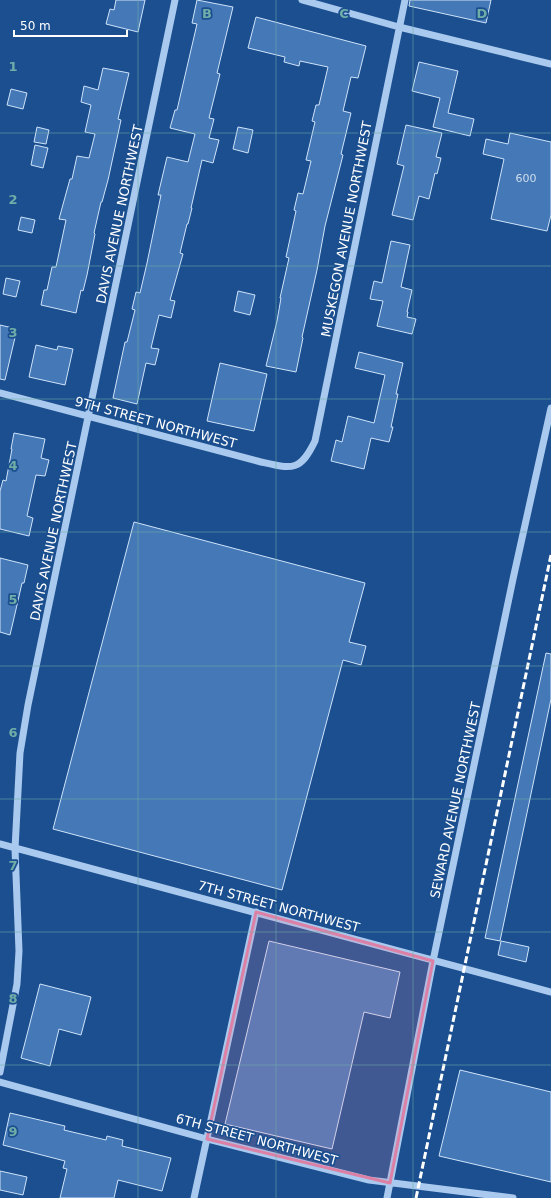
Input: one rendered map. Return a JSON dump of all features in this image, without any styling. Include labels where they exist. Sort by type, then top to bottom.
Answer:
[{"type":"street","name":"DAVIS AVENUE NORTHWEST","points":[[0,1072],[17,984],[19,951],[15,849],[20,753],[28,705],[175,0]]},
{"type":"street","points":[[302,0],[399,27],[551,64]]},
{"type":"street","name":"MUSKEGON AVENUE NORTHWEST","points":[[304,460],[315,441],[405,0]]},
{"type":"street","name":"9TH STREET NORTHWEST","points":[[0,392],[89,417],[279,466],[296,466],[304,460]]},
{"type":"street","name":"SEWARD AVENUE NORTHWEST","points":[[387,1198],[433,960],[551,408]]},
{"type":"street","name":"7TH STREET NORTHWEST","points":[[0,844],[551,992]]},
{"type":"street","points":[[194,1198],[256,912]]},
{"type":"street","name":"6TH STREET NORTHWEST","points":[[0,1082],[207,1139],[369,1180],[513,1198]]},
{"type":"highlighted area","points":[[256,912],[433,961],[390,1183],[207,1139]]},
{"type":"building","points":[[116,0],[145,0],[138,32],[106,24],[110,9],[114,10]]},
{"type":"building","points":[[197,0],[233,7],[217,73],[220,74],[209,118],[214,119],[209,138],[219,140],[213,163],[202,160],[192,208],[180,253],[183,254],[170,300],[175,301],[171,318],[159,315],[151,348],[159,349],[155,365],[146,363],[137,404],[113,398],[125,342],[127,342],[135,310],[132,309],[136,292],[140,293],[147,263],[161,195],[158,195],[167,157],[188,162],[195,134],[170,128],[175,110],[177,110],[197,24],[192,23]]},
{"type":"building","points":[[410,0],[491,0],[486,23],[409,6]]},
{"type":"building","points":[[256,17],[366,46],[358,78],[351,77],[343,111],[351,113],[341,154],[343,155],[325,226],[296,372],[266,366],[277,321],[280,298],[289,258],[286,257],[296,211],[294,210],[298,193],[303,194],[311,161],[306,160],[315,122],[312,121],[316,105],[319,105],[328,67],[300,61],[299,66],[284,62],[285,57],[248,48]]},
{"type":"building","points":[[419,62],[458,71],[448,113],[474,119],[470,136],[433,127],[440,98],[412,91]]},
{"type":"building","points":[[103,68],[129,73],[118,119],[121,120],[108,180],[94,233],[87,275],[83,291],[81,290],[76,313],[41,305],[44,290],[47,290],[52,267],[56,267],[66,220],[59,219],[70,179],[72,179],[77,156],[89,158],[95,134],[85,132],[91,105],[81,102],[84,86],[98,90]]},
{"type":"building","points":[[11,89],[27,93],[23,109],[7,105]]},
{"type":"building","points":[[406,125],[442,133],[436,157],[441,158],[437,174],[435,173],[429,199],[419,196],[413,220],[392,215],[404,166],[397,164]]},
{"type":"building","points":[[37,127],[49,130],[46,144],[34,142]]},
{"type":"building","points":[[238,127],[253,130],[248,153],[233,149]]},
{"type":"building","points":[[510,133],[551,142],[551,215],[547,231],[491,219],[504,159],[483,154],[486,139],[508,144]]},
{"type":"building","points":[[35,145],[48,148],[43,168],[31,165]]},
{"type":"building","points":[[21,217],[35,220],[32,233],[18,230]]},
{"type":"building","points":[[391,241],[410,245],[401,287],[412,290],[407,317],[416,319],[412,334],[377,326],[383,301],[370,299],[374,281],[382,283]]},
{"type":"building","points":[[6,278],[20,281],[16,297],[3,294]]},
{"type":"building","points":[[238,291],[255,295],[250,315],[234,311]]},
{"type":"building","points":[[0,325],[17,329],[5,380],[0,379]]},
{"type":"building","points":[[36,345],[57,350],[58,346],[73,349],[65,385],[29,377]]},
{"type":"building","points":[[359,352],[403,363],[396,394],[398,394],[389,442],[371,438],[364,469],[331,461],[336,440],[342,442],[348,416],[374,423],[385,375],[355,368]]},
{"type":"building","points":[[220,363],[267,374],[254,431],[207,421]]},
{"type":"building","points":[[14,433],[45,439],[41,458],[49,460],[45,476],[36,475],[27,516],[33,518],[29,536],[0,529],[0,491],[3,480],[6,481]]},
{"type":"building","points":[[134,522],[365,583],[349,642],[366,646],[361,665],[343,660],[282,890],[53,829]]},
{"type":"building","points":[[0,558],[28,565],[24,583],[22,583],[10,635],[0,632]]},
{"type":"building","points":[[546,653],[551,654],[551,699],[500,941],[485,938]]},
{"type":"building","points":[[269,941],[400,972],[390,1018],[364,1012],[332,1149],[225,1124]]},
{"type":"building","points":[[501,941],[529,947],[526,962],[498,955]]},
{"type":"building","points":[[40,984],[91,997],[81,1035],[59,1029],[50,1066],[21,1058]]},
{"type":"building","points":[[460,1070],[551,1092],[551,1182],[439,1156]]},
{"type":"building","points":[[10,1113],[65,1126],[64,1130],[106,1140],[107,1136],[123,1140],[122,1146],[171,1158],[162,1191],[118,1180],[114,1198],[60,1198],[67,1169],[63,1168],[65,1161],[3,1145]]},
{"type":"building","points":[[0,1171],[27,1177],[23,1195],[0,1190]]},
{"type":"railway","points":[[416,1198],[551,555]]}]
